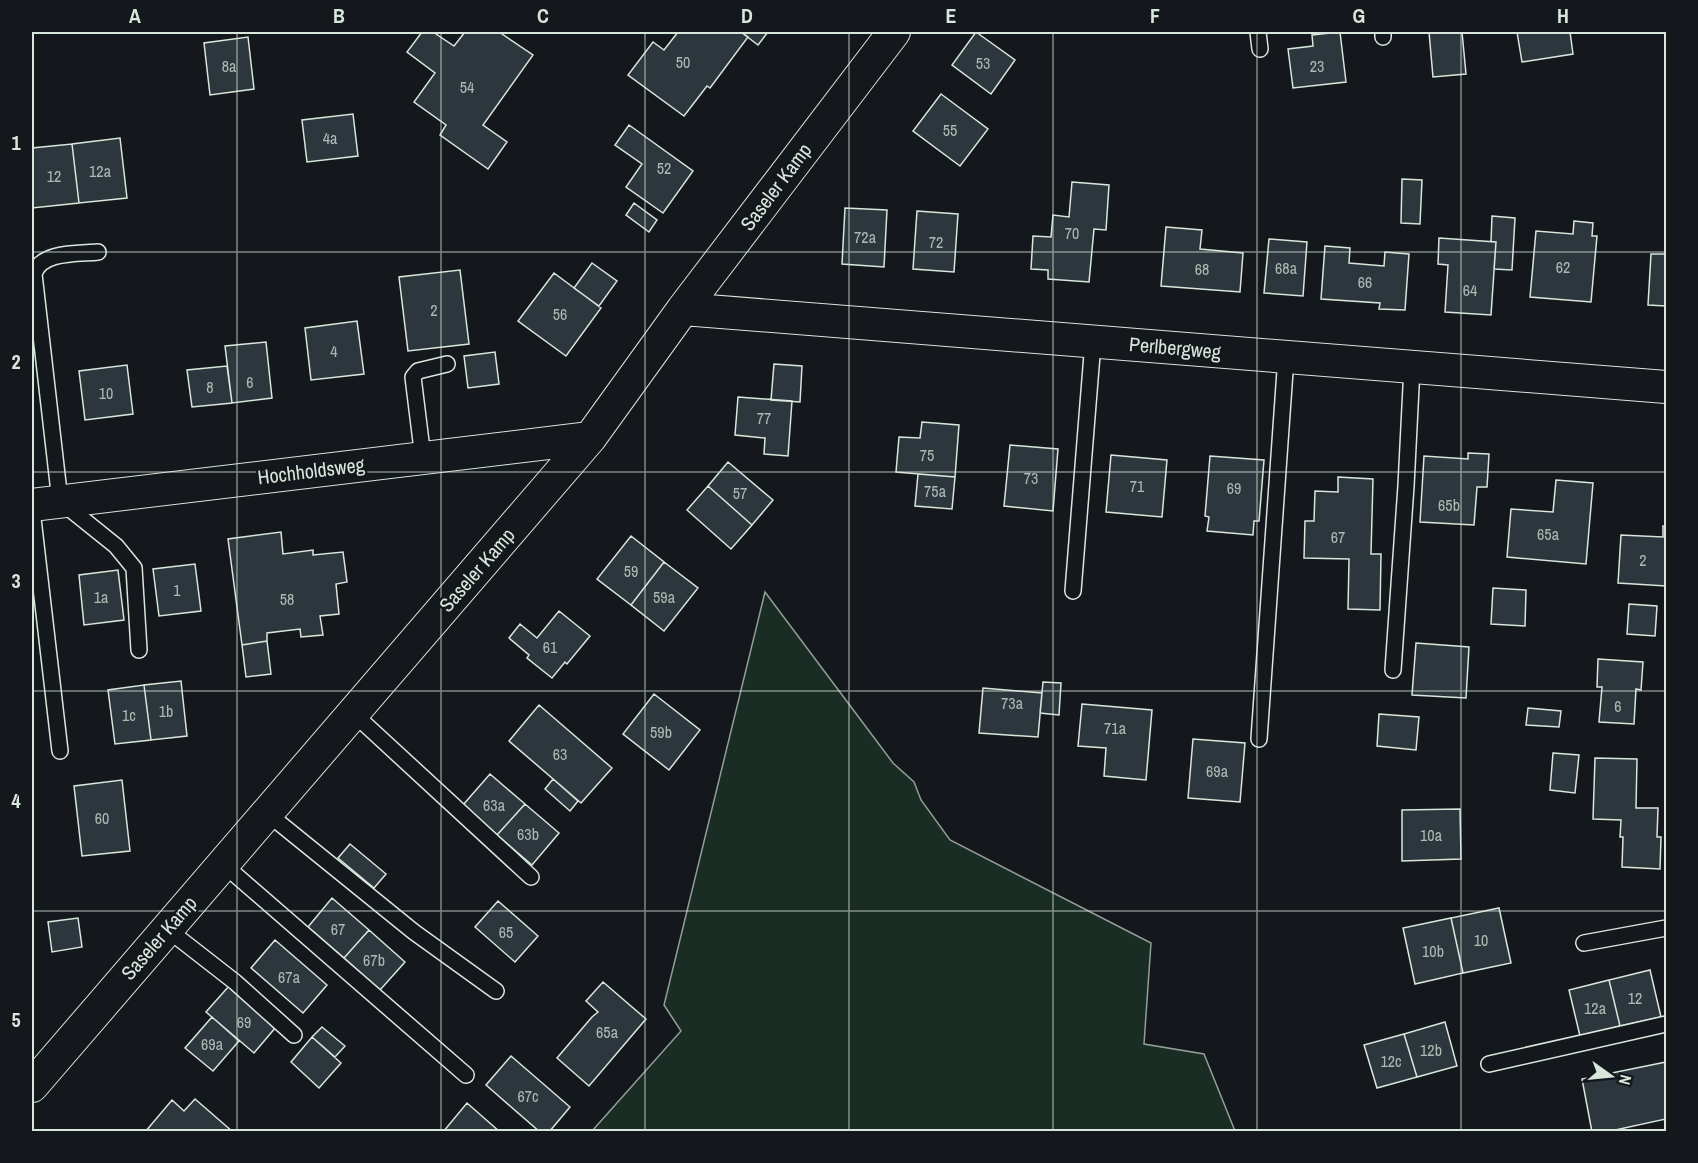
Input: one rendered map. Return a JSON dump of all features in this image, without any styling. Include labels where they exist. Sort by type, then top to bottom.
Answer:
[{"type":"street","name":"Saseler Kamp","points":[[32,1086],[590,438],[683,309],[894,32]]},
{"type":"street","name":"Perlbergweg","points":[[683,309],[1666,387]]},
{"type":"street","name":"Hochholdsweg","points":[[41,505],[590,438]]},
{"type":"lane","points":[[1258,32],[1260,49]]},
{"type":"lane","points":[[60,752],[41,505],[34,274],[40,263],[48,258],[98,252]]},
{"type":"lane","points":[[1073,591],[1093,342]]},
{"type":"lane","points":[[1259,739],[1286,357]]},
{"type":"lane","points":[[423,458],[413,377],[418,371],[447,364]]},
{"type":"lane","points":[[1393,670],[1412,367]]},
{"type":"lane","points":[[41,505],[116,546],[134,568],[139,650]]},
{"type":"lane","points":[[353,713],[531,877]]},
{"type":"lane","points":[[267,813],[414,933],[496,991]]},
{"type":"lane","points":[[223,864],[466,1075]]},
{"type":"lane","points":[[1584,944],[1666,927]]},
{"type":"lane","points":[[167,929],[235,982],[294,1035]]},
{"type":"lane","points":[[1489,1064],[1666,1024]]},
{"type":"green space","points":[[765,592],[893,763],[914,782],[921,800],[950,840],[1151,943],[1144,1044],[1204,1054],[1235,1131],[592,1131],[681,1031],[664,1005]]},
{"type":"building","points":[[422,32],[433,32],[454,46],[465,32],[499,32],[533,55],[483,125],[507,142],[488,169],[440,135],[446,125],[414,102],[435,73],[407,52]]},
{"type":"building","points":[[678,32],[741,32],[748,37],[710,88],[707,86],[684,116],[628,75],[653,42],[664,50]]},
{"type":"building","points":[[741,32],[768,32],[758,45]]},
{"type":"building","points":[[976,32],[1015,60],[991,94],[952,65]]},
{"type":"building","points":[[1340,32],[1346,82],[1293,88],[1288,49],[1313,46],[1312,35]]},
{"type":"building","points":[[1429,32],[1462,32],[1466,74],[1433,77]]},
{"type":"building","points":[[1517,32],[1570,32],[1573,54],[1522,62]]},
{"type":"building","points":[[248,37],[254,89],[210,95],[204,43]]},
{"type":"building","points":[[941,94],[988,129],[960,166],[913,131]]},
{"type":"building","points":[[353,114],[358,156],[307,162],[302,120]]},
{"type":"building","points":[[629,125],[693,171],[663,213],[626,187],[642,164],[615,145]]},
{"type":"building","points":[[120,138],[127,198],[79,203],[72,144]]},
{"type":"building","points":[[72,144],[79,203],[32,208],[32,148]]},
{"type":"building","points":[[1402,179],[1422,180],[1420,224],[1401,223]]},
{"type":"building","points":[[1072,182],[1109,185],[1106,230],[1094,229],[1089,282],[1048,279],[1048,270],[1031,269],[1033,236],[1051,237],[1053,215],[1069,217]]},
{"type":"building","points":[[634,203],[657,220],[649,232],[626,215]]},
{"type":"building","points":[[845,208],[887,210],[884,267],[842,264]]},
{"type":"building","points":[[917,211],[958,214],[954,272],[913,269]]},
{"type":"building","points":[[1492,216],[1515,218],[1512,270],[1494,269],[1496,242],[1491,242]]},
{"type":"building","points":[[1574,221],[1593,223],[1592,236],[1597,236],[1591,302],[1530,297],[1536,231],[1573,234]]},
{"type":"building","points":[[1166,227],[1202,230],[1200,249],[1243,253],[1240,292],[1161,286]]},
{"type":"building","points":[[1439,238],[1496,242],[1491,315],[1445,312],[1448,265],[1438,264]]},
{"type":"building","points":[[1269,239],[1307,242],[1303,296],[1264,293]]},
{"type":"building","points":[[1325,246],[1350,248],[1349,263],[1384,266],[1385,252],[1409,254],[1405,310],[1379,309],[1380,303],[1321,299]]},
{"type":"building","points":[[1651,254],[1666,254],[1666,306],[1648,305]]},
{"type":"building","points":[[592,263],[617,281],[599,306],[574,288]]},
{"type":"building","points":[[460,270],[469,344],[408,351],[399,277]]},
{"type":"building","points":[[554,273],[601,308],[566,356],[518,321]]},
{"type":"building","points":[[357,321],[364,374],[311,380],[305,328]]},
{"type":"building","points":[[266,342],[272,398],[232,403],[225,346]]},
{"type":"building","points":[[495,352],[499,384],[468,388],[464,356]]},
{"type":"building","points":[[774,364],[802,366],[800,402],[771,400]]},
{"type":"building","points":[[127,365],[133,414],[85,420],[79,371]]},
{"type":"building","points":[[227,366],[232,403],[192,407],[187,370]]},
{"type":"building","points":[[738,397],[792,401],[788,456],[764,454],[765,438],[735,435]]},
{"type":"building","points":[[922,422],[959,425],[955,477],[896,472],[899,437],[920,438]]},
{"type":"building","points":[[1010,445],[1058,449],[1053,511],[1004,506]]},
{"type":"building","points":[[1468,453],[1489,454],[1487,487],[1477,487],[1474,525],[1420,522],[1424,456],[1468,459]]},
{"type":"building","points":[[1111,455],[1167,460],[1162,517],[1106,512]]},
{"type":"building","points":[[1210,456],[1264,460],[1259,521],[1254,521],[1253,535],[1207,531],[1209,517],[1205,516]]},
{"type":"building","points":[[728,462],[773,500],[752,525],[708,486]]},
{"type":"building","points":[[918,474],[955,477],[952,509],[915,506]]},
{"type":"building","points":[[1338,477],[1373,479],[1371,554],[1381,554],[1380,610],[1348,609],[1349,559],[1304,558],[1305,521],[1314,521],[1315,491],[1338,492]]},
{"type":"building","points":[[1556,480],[1593,483],[1586,564],[1507,557],[1511,509],[1553,512]]},
{"type":"building","points":[[708,486],[752,525],[731,549],[687,510]]},
{"type":"building","points":[[1663,526],[1666,526],[1666,586],[1618,583],[1621,535],[1663,537]]},
{"type":"building","points":[[281,532],[283,554],[313,550],[313,555],[343,552],[347,582],[336,584],[339,614],[320,616],[323,635],[301,637],[300,629],[267,633],[267,641],[242,645],[228,539]]},
{"type":"building","points":[[631,536],[664,562],[631,605],[597,579]]},
{"type":"building","points":[[664,562],[698,588],[664,631],[631,605]]},
{"type":"building","points":[[195,564],[201,611],[159,616],[153,569]]},
{"type":"building","points":[[118,570],[124,620],[84,625],[79,575]]},
{"type":"building","points":[[1493,588],[1526,590],[1525,626],[1491,624]]},
{"type":"building","points":[[1629,604],[1657,606],[1655,636],[1627,634]]},
{"type":"building","points":[[559,611],[590,636],[552,678],[527,658],[529,655],[509,638],[520,624],[537,638]]},
{"type":"building","points":[[267,641],[271,674],[246,677],[242,645]]},
{"type":"building","points":[[1416,643],[1469,647],[1466,698],[1412,695]]},
{"type":"building","points":[[1598,659],[1643,662],[1641,690],[1636,689],[1634,724],[1599,722],[1602,687],[1597,687]]},
{"type":"building","points":[[181,681],[187,736],[151,740],[144,685]]},
{"type":"building","points":[[1043,682],[1061,683],[1059,715],[1040,713]]},
{"type":"building","points":[[144,685],[151,740],[115,744],[108,690]]},
{"type":"building","points":[[983,688],[1042,693],[1038,737],[979,733]]},
{"type":"building","points":[[654,694],[700,730],[669,770],[623,734]]},
{"type":"building","points":[[1082,704],[1152,710],[1146,780],[1104,776],[1106,748],[1078,746]]},
{"type":"building","points":[[539,705],[612,768],[581,803],[509,741]]},
{"type":"building","points":[[1528,708],[1561,711],[1559,727],[1526,725]]},
{"type":"building","points":[[1379,714],[1419,717],[1416,750],[1377,746]]},
{"type":"building","points":[[1193,739],[1245,743],[1240,802],[1188,798]]},
{"type":"building","points":[[1553,753],[1579,755],[1575,793],[1550,790]]},
{"type":"building","points":[[1595,758],[1637,759],[1636,808],[1658,808],[1657,837],[1661,837],[1660,869],[1622,867],[1621,820],[1593,819]]},
{"type":"building","points":[[490,774],[525,804],[497,835],[463,805]]},
{"type":"building","points":[[553,779],[578,801],[570,811],[545,789]]},
{"type":"building","points":[[122,780],[130,851],[82,856],[74,786]]},
{"type":"building","points":[[525,804],[559,833],[532,865],[497,835]]},
{"type":"building","points":[[1460,809],[1461,859],[1402,861],[1402,810]]},
{"type":"building","points":[[350,844],[386,874],[374,888],[338,858]]},
{"type":"building","points":[[332,898],[369,930],[344,958],[308,927]]},
{"type":"building","points":[[498,901],[538,936],[515,962],[475,927]]},
{"type":"building","points":[[1499,908],[1511,963],[1463,973],[1451,918]]},
{"type":"building","points":[[78,918],[82,947],[52,952],[48,922]]},
{"type":"building","points":[[1451,918],[1463,973],[1415,984],[1403,928]]},
{"type":"building","points":[[369,930],[405,962],[380,990],[344,958]]},
{"type":"building","points":[[275,940],[327,985],[303,1013],[251,968]]},
{"type":"building","points":[[1650,970],[1661,1017],[1620,1026],[1609,980]]},
{"type":"building","points":[[1609,980],[1620,1026],[1580,1036],[1569,990]]},
{"type":"building","points":[[603,982],[646,1019],[589,1086],[557,1058],[598,1012],[586,1001]]},
{"type":"building","points":[[229,986],[276,1027],[254,1053],[206,1012]]},
{"type":"building","points":[[212,1017],[239,1041],[213,1071],[185,1048]]},
{"type":"building","points":[[1445,1022],[1457,1066],[1417,1077],[1404,1034]]},
{"type":"building","points":[[322,1027],[345,1046],[335,1057],[312,1037]]},
{"type":"building","points":[[1404,1034],[1417,1077],[1377,1088],[1364,1045]]},
{"type":"building","points":[[312,1037],[341,1063],[319,1088],[291,1062]]},
{"type":"building","points":[[511,1056],[570,1107],[549,1132],[540,1132],[486,1085]]},
{"type":"building","points":[[1666,1062],[1666,1119],[1606,1132],[1592,1132],[1582,1079]]},
{"type":"building","points":[[195,1099],[233,1132],[145,1132],[172,1100],[184,1111]]},
{"type":"building","points":[[467,1103],[500,1132],[443,1132]]}]
